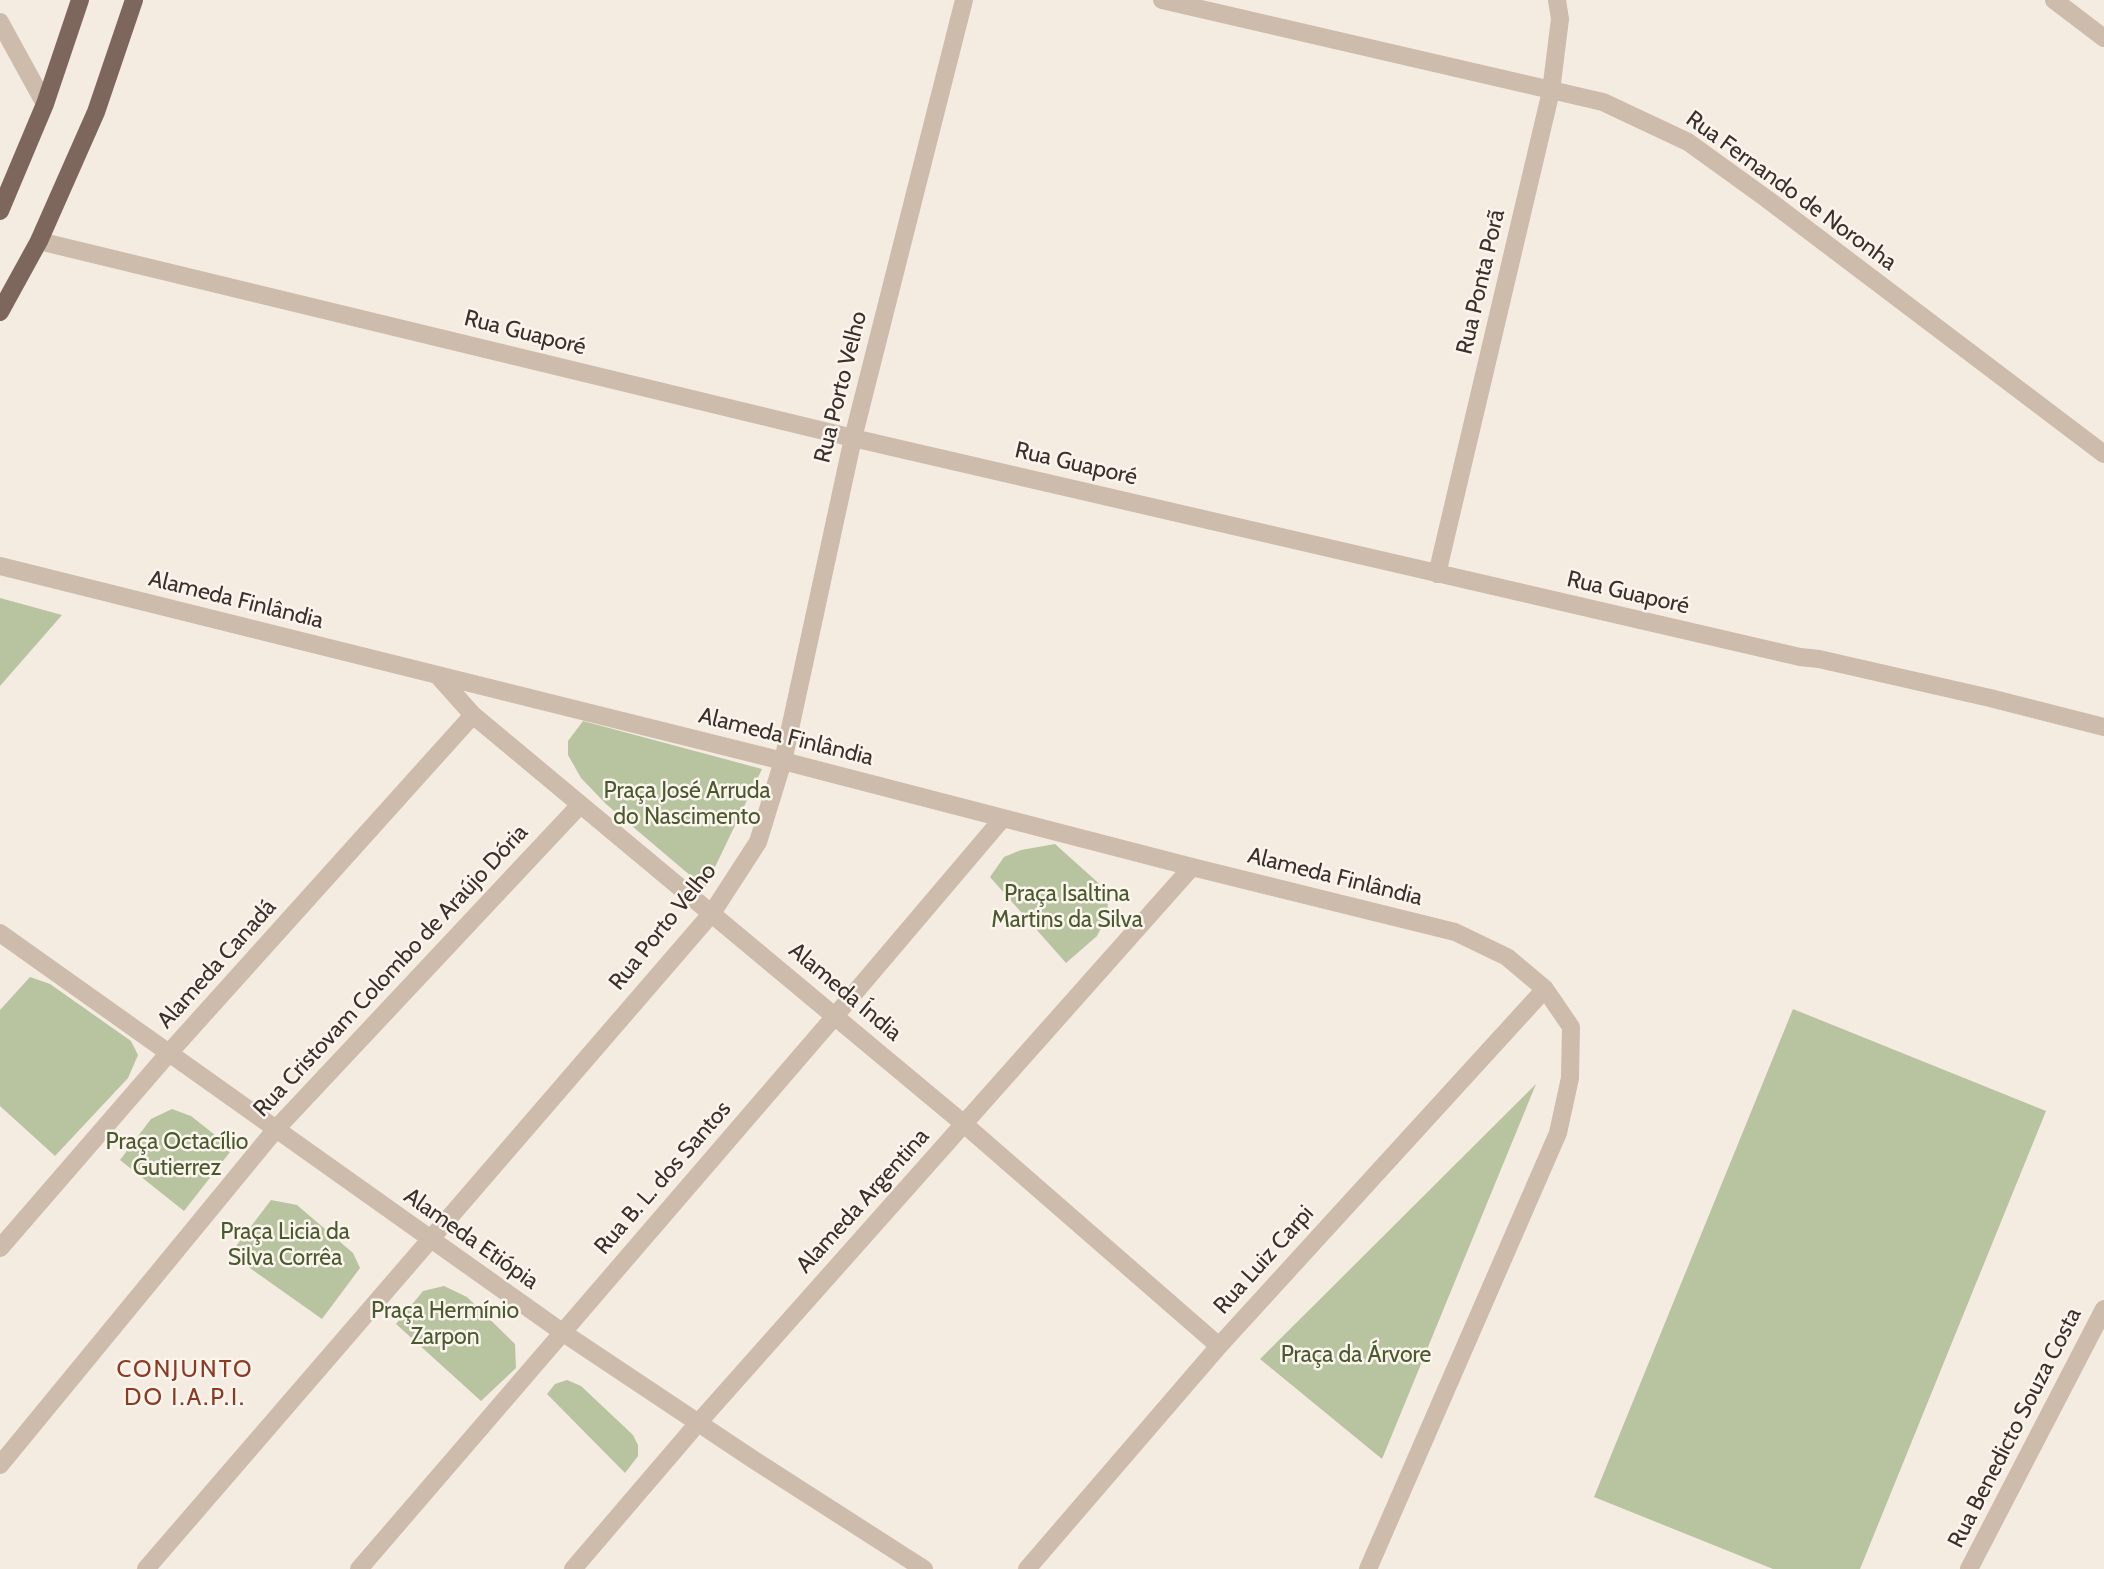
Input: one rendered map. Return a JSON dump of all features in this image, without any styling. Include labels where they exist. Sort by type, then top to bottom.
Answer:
[{"type":"main road","points":[[0,211],[45,104],[80,0]]},
{"type":"main road","points":[[0,312],[38,241],[96,112],[134,0]]},
{"type":"street","name":"Rua Porto Velho","points":[[146,1569],[712,913],[758,842],[783,761],[853,438],[964,0]]},
{"type":"street","name":"Rua Fernando de Noronha","points":[[1162,0],[1603,102],[1688,142],[2104,454]]},
{"type":"street","name":"Rua Ponta Porã","points":[[1437,574],[1551,91],[1560,19],[1556,0]]},
{"type":"street","points":[[2054,0],[2104,38]]},
{"type":"street","points":[[0,22],[45,104]]},
{"type":"street","name":"Rua Guaporé","points":[[38,241],[853,438],[1437,574],[1990,698],[2104,727]]},
{"type":"street","name":"Alameda Finlândia","points":[[0,566],[1455,932],[1507,957],[1545,989],[1571,1027],[1570,1078],[1558,1133],[1368,1569]]},
{"type":"street","name":"Alameda Índia","points":[[439,677],[473,715],[964,1124],[1219,1346]]},
{"type":"street","name":"Alameda Canadá","points":[[0,1248],[168,1054],[473,715]]},
{"type":"street","name":"Rua Cristovam Colombo de Araújo Dória","points":[[0,1465],[276,1129],[580,805]]},
{"type":"street","name":"Rua B. L. dos Santos","points":[[359,1569],[1003,818]]},
{"type":"street","name":"Alameda Argentina","points":[[573,1569],[698,1423],[1192,867]]},
{"type":"street","name":"Alameda Etiópia","points":[[1,935],[562,1332],[924,1569]]},
{"type":"street","name":"Rua Luiz Carpi","points":[[1027,1569],[1219,1346],[1545,989]]},
{"type":"street","name":"Rua Benedicto Souza Costa","points":[[1969,1569],[2104,1309]]},
{"type":"green space","points":[[0,598],[62,615],[0,686]]},
{"type":"green space","name":"Praça José Arruda do Nascimento","points":[[583,721],[762,769],[705,888],[606,804],[581,778],[568,755],[568,741]]},
{"type":"green space","name":"Praça Isaltina Martins da Silva","points":[[1055,844],[1104,888],[1108,904],[1106,918],[1097,936],[1066,963],[990,877],[1004,857],[1021,850]]},
{"type":"green space","points":[[30,977],[50,984],[131,1041],[138,1055],[128,1078],[55,1156],[0,1106],[0,1010]]},
{"type":"green space","points":[[1793,1009],[2046,1111],[1860,1569],[1773,1569],[1594,1497]]},
{"type":"green space","name":"Praça da Árvore","points":[[1536,1084],[1382,1459],[1260,1359]]},
{"type":"green space","name":"Praça Octacílio Gutierrez","points":[[172,1109],[191,1116],[225,1143],[230,1152],[184,1211],[120,1160],[151,1119]]},
{"type":"green space","name":"Praça Licia da Silva Corrêa","points":[[271,1200],[297,1205],[353,1253],[360,1268],[322,1319],[230,1254]]},
{"type":"green space","name":"Praça Hermínio Zarpon","points":[[444,1286],[467,1297],[515,1344],[516,1368],[481,1401],[396,1324],[423,1291]]},
{"type":"green space","points":[[567,1380],[581,1386],[633,1435],[638,1445],[638,1456],[625,1473],[547,1394],[555,1384]]},
{"type":"district","name":"CONJUNTO DO I.A.P.I.","points":[[185,1384]]}]
